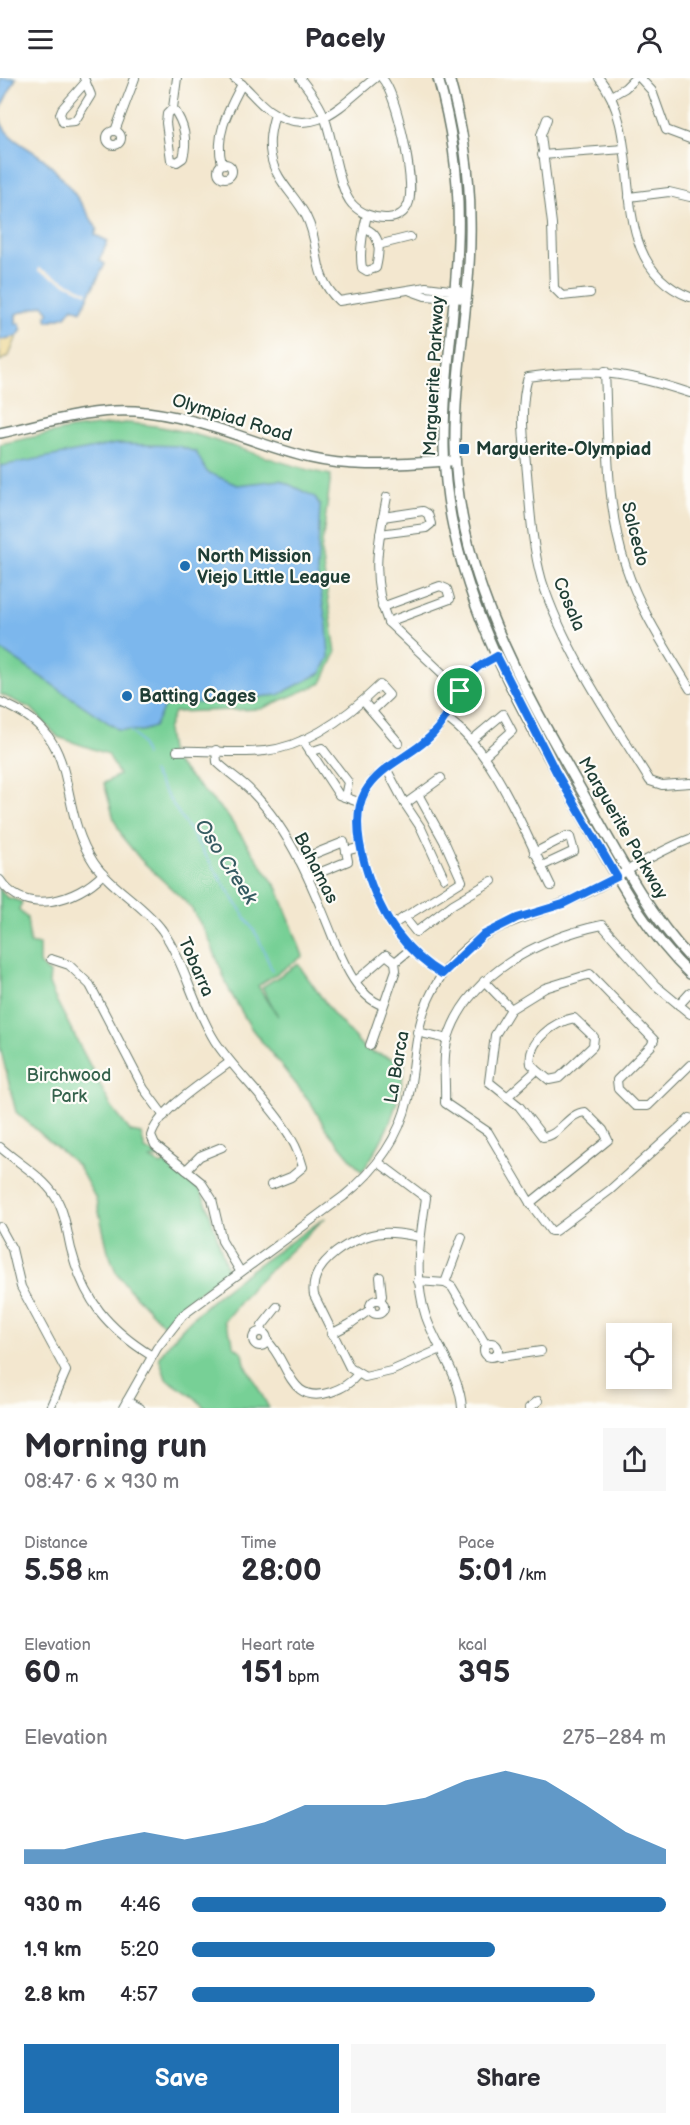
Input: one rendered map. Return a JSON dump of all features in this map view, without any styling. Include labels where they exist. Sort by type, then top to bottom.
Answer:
[{"type":"main road","name":"Marguerite Parkway","points":[[443,79],[456,173],[458,241],[445,410],[445,461],[450,509],[463,567],[476,610],[556,772],[617,877],[657,937],[690,974]]},
{"type":"main road","name":"Marguerite Parkway","points":[[443,79],[462,131],[469,188],[470,218],[466,296],[457,390],[456,460],[463,521],[469,547],[482,592],[503,643],[564,760],[655,916],[690,958]]},
{"type":"main road","name":"Olympiad Road","points":[[0,433],[91,414],[141,412],[195,420],[322,460],[360,465],[456,460]]},
{"type":"street","points":[[115,131],[135,78]]},
{"type":"street","points":[[173,108],[183,122],[184,131],[185,152],[183,158],[177,162],[171,160],[168,154],[166,123],[167,114],[173,108],[177,78]]},
{"type":"street","points":[[234,78],[275,114],[301,120],[325,117],[345,105],[375,78]]},
{"type":"street","points":[[300,78],[325,117],[343,189],[352,204],[377,218],[395,218],[406,209],[410,201],[402,129],[388,86],[382,78]]},
{"type":"street","points":[[599,78],[611,96],[624,149],[629,196],[638,241],[654,272],[668,285],[690,297]]},
{"type":"street","points":[[611,96],[626,88],[635,78]]},
{"type":"street","points":[[640,78],[652,90],[666,130],[690,139]]},
{"type":"street","points":[[85,80],[91,95],[89,102],[75,120],[71,123],[63,122],[60,114],[62,109],[85,80]]},
{"type":"street","points":[[222,164],[219,154],[222,126],[243,84]]},
{"type":"street","points":[[275,114],[269,143],[273,165],[306,216],[311,227],[323,281],[339,301],[407,289],[466,296]]},
{"type":"street","points":[[547,119],[541,135],[552,224],[554,288],[562,296],[591,293]]},
{"type":"street","points":[[542,155],[624,149]]},
{"type":"street","points":[[629,196],[669,192],[690,197]]},
{"type":"street","points":[[364,228],[376,234],[378,245],[376,268],[367,271],[361,262],[364,228],[368,215]]},
{"type":"street","points":[[378,245],[410,237]]},
{"type":"street","points":[[605,371],[638,377],[690,393]]},
{"type":"street","name":"Cosala","points":[[605,371],[528,377],[524,391],[523,434],[531,525],[540,573],[552,606],[580,665],[650,781],[662,785],[690,783]]},
{"type":"street","name":"Salcedo","points":[[605,371],[610,504],[626,568],[650,621],[690,689]]},
{"type":"street","points":[[387,497],[380,534],[376,588],[382,607],[388,622],[460,691]]},
{"type":"street","points":[[380,534],[426,528],[431,524],[428,514],[423,511],[383,517]]},
{"type":"street","points":[[382,607],[440,586],[447,589],[450,599],[388,622]]},
{"type":"street","points":[[442,974],[411,949],[392,925],[377,897],[358,833],[361,803],[377,775],[421,746],[446,718],[460,691],[477,668],[497,656]]},
{"type":"street","points":[[177,751],[266,751],[303,740],[353,711],[380,685],[389,695],[372,711]]},
{"type":"street","points":[[363,701],[399,743]]},
{"type":"street","name":"Tobarra","points":[[0,702],[14,707],[37,723],[58,749],[82,840],[103,874],[146,912],[161,930],[174,950],[204,1020],[230,1062],[269,1108],[300,1155],[303,1167],[291,1177],[271,1185]]},
{"type":"street","points":[[472,740],[502,714],[512,731],[485,755]]},
{"type":"street","points":[[446,718],[472,740],[485,755],[551,886]]},
{"type":"street","points":[[303,740],[339,795],[361,803]]},
{"type":"street","points":[[310,753],[322,748],[348,782],[345,797]]},
{"type":"street","name":"Bahamas","points":[[216,750],[217,762],[252,791],[299,860],[309,878],[343,961],[368,998],[382,1005]]},
{"type":"street","points":[[386,768],[429,845],[444,878]]},
{"type":"street","points":[[405,804],[441,778]]},
{"type":"street","points":[[392,925],[462,881],[419,796]]},
{"type":"street","points":[[534,853],[567,836],[570,837],[574,851],[542,866]]},
{"type":"street","points":[[429,845],[442,838]]},
{"type":"street","name":"La Barca","points":[[125,1405],[152,1356],[183,1315],[344,1196],[378,1162],[404,1114],[417,1032],[432,992],[442,974],[465,949],[492,930],[517,918],[563,904],[690,839]]},
{"type":"street","points":[[299,860],[344,842],[348,861],[309,878]]},
{"type":"street","points":[[346,851],[362,847]]},
{"type":"street","points":[[0,880],[15,896],[52,902],[81,892],[103,874]]},
{"type":"street","points":[[405,917],[416,932],[453,904],[492,881]]},
{"type":"street","points":[[444,892],[453,904]]},
{"type":"street","points":[[690,1014],[655,985],[602,925],[525,953],[484,981],[459,1014],[448,1039],[445,1103],[488,1132],[530,1203],[551,1231],[555,1231],[610,1190],[690,1118]]},
{"type":"street","points":[[395,962],[411,949]]},
{"type":"street","points":[[356,981],[386,956],[395,962],[396,970],[370,1045]]},
{"type":"street","points":[[51,959],[69,965],[90,985],[144,1089],[164,1116]]},
{"type":"street","points":[[530,1203],[608,1140],[607,1134],[588,1113],[576,1115],[553,1134],[543,1137],[519,1106],[489,1082],[495,1035],[511,1009],[524,1000],[567,980],[592,975],[654,1040],[616,1083],[618,1089],[635,1106],[641,1108],[648,1106],[690,1065]]},
{"type":"street","points":[[484,981],[511,1009]]},
{"type":"street","points":[[679,1005],[690,993]]},
{"type":"street","points":[[567,1020],[579,1021],[594,1037],[593,1046],[555,1080],[549,1080],[537,1070],[530,1061],[532,1048],[543,1035],[567,1020]]},
{"type":"street","points":[[417,1032],[448,1039]]},
{"type":"street","points":[[230,1062],[164,1116],[153,1128],[151,1136],[155,1145],[201,1182],[212,1199],[222,1241],[240,1271]]},
{"type":"street","points":[[507,1096],[537,1070]]},
{"type":"street","points":[[0,1147],[44,1183],[55,1196],[62,1209],[76,1269],[86,1292],[104,1320],[152,1356]]},
{"type":"street","points":[[186,1170],[200,1156],[222,1147]]},
{"type":"street","points":[[378,1162],[426,1198],[420,1237],[418,1281],[427,1319],[459,1388],[462,1408]]},
{"type":"street","points":[[0,1227],[12,1249],[21,1287],[66,1371],[50,1408]]},
{"type":"street","points":[[420,1237],[385,1233],[358,1238],[329,1260],[317,1274],[312,1285],[332,1334],[350,1368],[358,1374],[375,1377],[441,1349]]},
{"type":"street","points":[[445,1283],[462,1237]]},
{"type":"street","points":[[332,1334],[371,1309],[374,1301],[380,1300],[382,1296],[380,1277]]},
{"type":"street","points":[[418,1281],[445,1283],[458,1295],[486,1345],[495,1345],[496,1355],[500,1357],[541,1351]]},
{"type":"street","points":[[267,1341],[262,1346],[255,1343],[254,1337],[261,1332],[262,1326],[277,1307]]},
{"type":"street","points":[[261,1332],[266,1335],[267,1341],[273,1347],[294,1384],[302,1392],[326,1394],[351,1383],[358,1374]]},
{"type":"street","points":[[529,1408],[538,1401]]},
{"type":"street","points":[[125,1405],[140,1408]]},
{"type":"green space","points":[[126,423],[180,431],[279,462],[331,475],[321,552],[336,653],[322,683],[261,709],[174,712],[167,730],[171,758],[227,815],[278,889],[303,956],[258,986],[278,1016],[262,987],[298,964],[334,1015],[366,1050],[405,1063],[400,1093],[391,1120],[362,1172],[326,1129],[311,1103],[251,1028],[230,992],[209,939],[190,906],[141,860],[123,838],[114,819],[104,783],[119,775],[108,754],[58,737],[32,709],[0,694],[0,444],[71,429]]},
{"type":"green space","name":"Birchwood Park","points":[[0,888],[6,897],[22,902],[19,910],[27,918],[30,943],[39,945],[39,964],[50,973],[49,984],[53,994],[112,1108],[131,1132],[141,1134],[145,1149],[160,1157],[150,1159],[161,1165],[168,1163],[200,1190],[208,1207],[228,1272],[185,1302],[164,1325],[116,1272],[108,1251],[96,1199],[78,1166],[16,1112],[0,1047]]},
{"type":"green space","points":[[326,1217],[254,1285],[224,1321],[232,1337],[233,1345],[243,1353],[245,1364],[269,1408],[205,1408],[194,1397],[166,1379],[159,1357],[194,1316],[258,1264]]},
{"type":"sand","points":[[17,336],[9,356],[0,361],[0,340]]},
{"type":"water","points":[[0,78],[16,78],[4,102],[0,112]]},
{"type":"water","points":[[0,117],[2,125],[12,137],[40,156],[61,177],[92,220],[97,229],[95,235],[108,241],[99,260],[105,264],[81,311],[73,307],[66,316],[48,321],[46,315],[49,313],[43,305],[16,314],[16,324],[19,323],[22,330],[17,336],[0,340]]},
{"type":"water","points":[[116,444],[178,446],[196,452],[207,472],[237,485],[280,480],[315,497],[320,505],[317,572],[327,626],[329,657],[321,673],[278,695],[203,703],[173,701],[165,705],[154,727],[142,731],[119,730],[0,649],[0,466]]},
{"type":"pier","points":[[39,268],[88,292],[87,294],[38,271]]},
{"type":"waterway","name":"Oso Creek","points":[[131,731],[141,743],[145,755]]},
{"type":"waterway","name":"Oso Creek","points":[[152,772],[258,937],[272,970]]},
{"type":"place","name":"Marguerite-Olympiad","points":[[464,449]]},
{"type":"place","name":"North Mission Viejo Little League","points":[[185,566]]},
{"type":"place","name":"Batting Cages","points":[[127,696]]},
{"type":"route","points":[[497,656],[556,772],[617,877],[563,904],[517,918],[483,935],[465,949],[442,974],[411,949],[398,934],[383,910],[358,833],[358,814],[365,792],[377,775],[429,739],[446,718],[460,691],[477,668],[497,656]]}]
